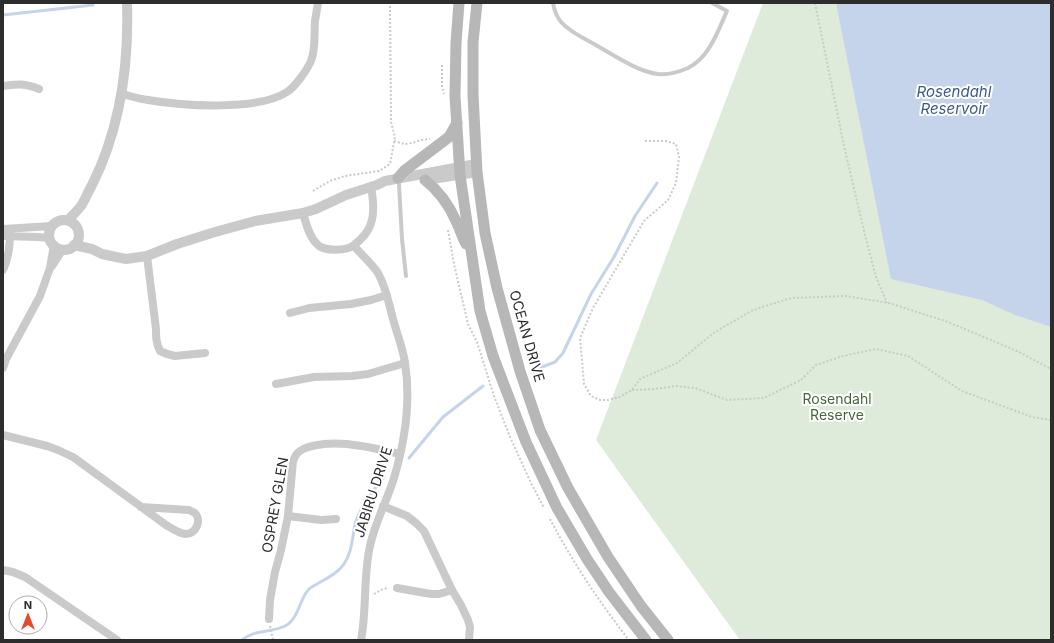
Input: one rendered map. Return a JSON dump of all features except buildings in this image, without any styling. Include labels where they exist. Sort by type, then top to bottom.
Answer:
[{"type":"main road","points":[[459,3],[455,88],[460,171],[480,311],[493,356],[538,468],[558,508],[587,559],[609,592],[646,640]]},
{"type":"main road","name":"OCEAN DRIVE","points":[[477,3],[473,87],[477,168],[485,233],[497,288],[520,371],[540,430],[568,488],[608,557],[641,606],[668,640]]},
{"type":"main road","points":[[399,181],[404,171],[449,137],[457,123]]},
{"type":"main road","points":[[426,180],[436,189],[445,202],[456,220],[463,239],[471,251]]},
{"type":"street","points":[[72,222],[80,212],[81,206],[106,154],[122,94],[128,23],[127,3]]},
{"type":"street","points":[[122,94],[162,102],[213,106],[249,104],[271,99],[287,92],[299,80],[311,61],[318,3]]},
{"type":"street","points":[[3,86],[20,84],[39,89]]},
{"type":"street","points":[[399,181],[477,168]]},
{"type":"street","points":[[76,241],[102,254],[126,259],[148,256],[177,244],[255,221],[303,214],[346,195],[374,186],[384,181],[426,180],[460,171]]},
{"type":"street","points":[[303,214],[312,237],[316,244],[321,248],[333,250],[354,246],[372,223],[374,186]]},
{"type":"street","points":[[60,220],[72,222],[78,230],[76,241],[69,249],[38,237],[7,233],[52,226],[60,220]]},
{"type":"street","points":[[3,368],[6,359],[40,296],[50,268],[55,244],[49,233],[52,226]]},
{"type":"street","points":[[3,270],[7,261],[7,233]]},
{"type":"street","name":"JABIRU DRIVE","points":[[354,246],[377,272],[387,295],[405,363],[407,385],[404,434],[400,454],[394,478],[369,548],[361,640]]},
{"type":"street","points":[[148,256],[157,345],[160,351],[175,356],[205,353]]},
{"type":"street","points":[[290,313],[309,308],[351,304],[372,300],[387,295]]},
{"type":"street","points":[[276,384],[314,376],[352,376],[368,374],[405,363]]},
{"type":"street","points":[[3,435],[47,446],[74,457],[141,507],[166,525],[179,532],[186,534],[194,532],[198,525],[198,518],[189,510],[141,507]]},
{"type":"street","name":"OSPREY GLEN","points":[[269,622],[270,600],[288,516],[293,461],[295,456],[300,451],[315,445],[336,443],[357,444],[400,454]]},
{"type":"street","points":[[383,506],[407,516],[424,531],[468,620],[470,627],[469,640]]},
{"type":"street","points":[[288,516],[321,520],[336,519]]},
{"type":"street","points":[[3,570],[25,577],[117,640]]},
{"type":"street","points":[[397,588],[431,594],[439,594],[452,590]]},
{"type":"lane","points":[[553,3],[553,8],[561,22],[572,31],[634,66],[651,73],[659,74],[675,73],[690,67],[705,54],[727,11],[712,3]]},
{"type":"lane","points":[[399,181],[402,239],[406,276]]},
{"type":"path","points":[[313,191],[330,181],[345,176],[379,171],[390,164],[395,137],[391,122],[390,3]]},
{"type":"path","points":[[815,3],[844,146],[865,235],[876,277],[887,303]]},
{"type":"path","points":[[442,66],[442,86],[445,98]]},
{"type":"path","points":[[394,141],[404,144],[430,139],[438,145]]},
{"type":"path","points":[[645,141],[666,141],[676,144],[678,157],[676,182],[668,200],[644,221],[593,308],[580,338],[584,384],[591,396],[600,400],[620,397],[632,390],[640,379],[677,363],[715,332],[754,310],[791,298],[846,296],[887,303],[948,322],[1017,351],[1051,369]]},
{"type":"path","points":[[632,390],[676,386],[695,388],[726,400],[764,398],[801,380],[816,364],[843,356],[876,349],[908,356],[962,391],[1032,417],[1051,420]]},
{"type":"path","points":[[365,596],[370,596],[383,589],[397,588]]},
{"type":"path","points":[[269,622],[273,640]]},
{"type":"green space","name":"Rosendahl Reserve","points":[[763,3],[1051,3],[1051,640],[740,640],[596,440]]},
{"type":"water","name":"Rosendahl Reservoir","points":[[836,3],[1051,3],[1051,327],[1015,315],[982,300],[891,279]]},
{"type":"waterway","points":[[3,15],[93,5]]},
{"type":"waterway","points":[[537,369],[555,362],[563,353],[591,294],[614,257],[635,216],[657,183]]},
{"type":"waterway","points":[[409,458],[443,417],[483,386]]},
{"type":"waterway","points":[[242,640],[252,634],[274,630],[290,623],[309,589],[332,576],[344,564],[349,554],[358,516],[368,498],[384,477]]}]
